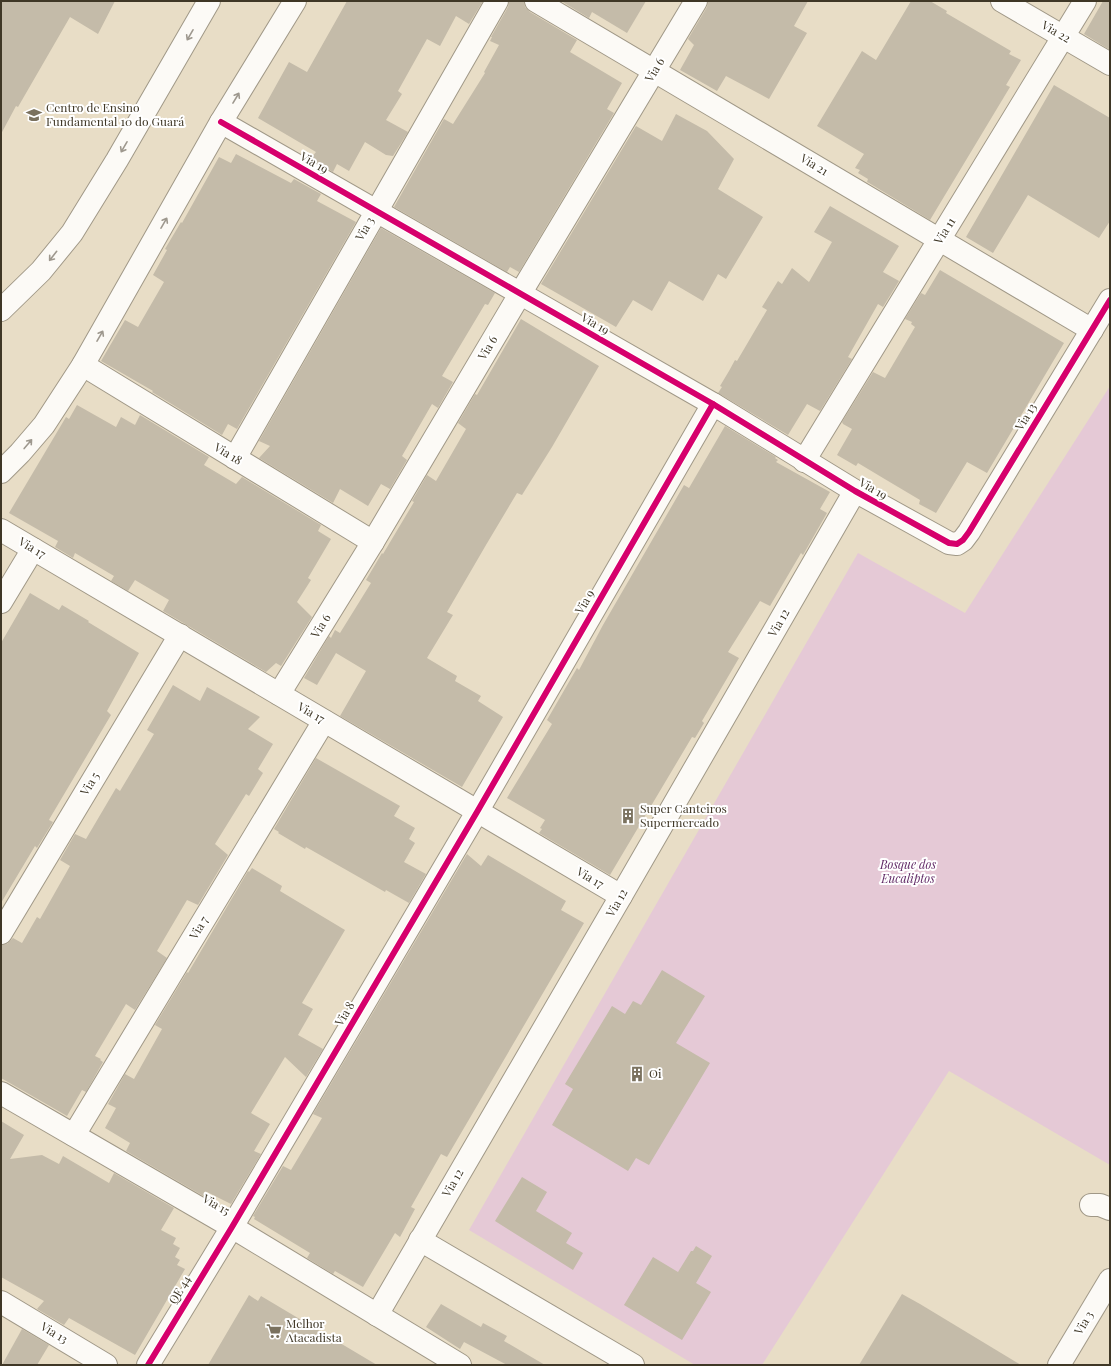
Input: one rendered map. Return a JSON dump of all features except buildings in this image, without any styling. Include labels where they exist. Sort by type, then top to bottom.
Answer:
[{"type":"street","points":[[1,310],[41,271],[72,233],[117,160],[209,1]]},
{"type":"street","points":[[1,472],[44,425],[83,365],[221,122],[295,1]]},
{"type":"street","name":"Via 3","points":[[235,458],[497,1]]},
{"type":"street","name":"Via 21","points":[[536,1],[1092,330]]},
{"type":"street","name":"Via 6","points":[[279,694],[373,542],[696,1]]},
{"type":"street","name":"Via 22","points":[[1002,1],[1110,64]]},
{"type":"street","name":"Via 11","points":[[804,461],[1085,1]]},
{"type":"street","name":"Via 19","points":[[221,122],[713,404],[855,491],[941,539],[949,543],[957,544]]},
{"type":"street","name":"Via 13","points":[[957,544],[963,540],[972,526],[1110,300]]},
{"type":"street","name":"Via 18","points":[[83,365],[373,542]]},
{"type":"street","name":"Via 9","points":[[477,812],[713,404]]},
{"type":"street","name":"Via 12","points":[[377,1315],[855,491]]},
{"type":"street","name":"Via 17","points":[[1,530],[621,896]]},
{"type":"street","points":[[1,602],[33,549]]},
{"type":"street","name":"Via 5","points":[[1,933],[180,636]]},
{"type":"street","name":"Via 7","points":[[74,1135],[324,721]]},
{"type":"street","name":"Via 8","points":[[232,1227],[477,812]]},
{"type":"street","name":"Via 15","points":[[1,1093],[232,1227],[460,1365]]},
{"type":"street","name":"QE 44","points":[[148,1365],[232,1227]]},
{"type":"street","points":[[420,1240],[633,1365]]},
{"type":"street","name":"Via 3","points":[[1059,1365],[1110,1280]]},
{"type":"street","name":"Via 13","points":[[1,1302],[106,1365]]},
{"type":"green space","name":"Bosque dos Eucaliptos","points":[[1110,386],[1110,1165],[949,1071],[762,1365],[695,1365],[469,1230],[858,553],[965,613]]},
{"type":"cycle path","points":[[221,122],[713,404],[855,491],[949,543],[957,544],[963,540],[969,532],[1110,300]]},
{"type":"cycle path","points":[[148,1365],[232,1227],[477,812],[713,404]]},
{"type":"place","name":"Centro de Ensino Fundamental 10 do Guará","points":[[34,115]]},
{"type":"place","name":"Super Canteiros Supermercado","points":[[628,816]]},
{"type":"place","name":"Oi","points":[[637,1074]]},
{"type":"place","name":"Melhor Atacadista","points":[[274,1331]]}]
